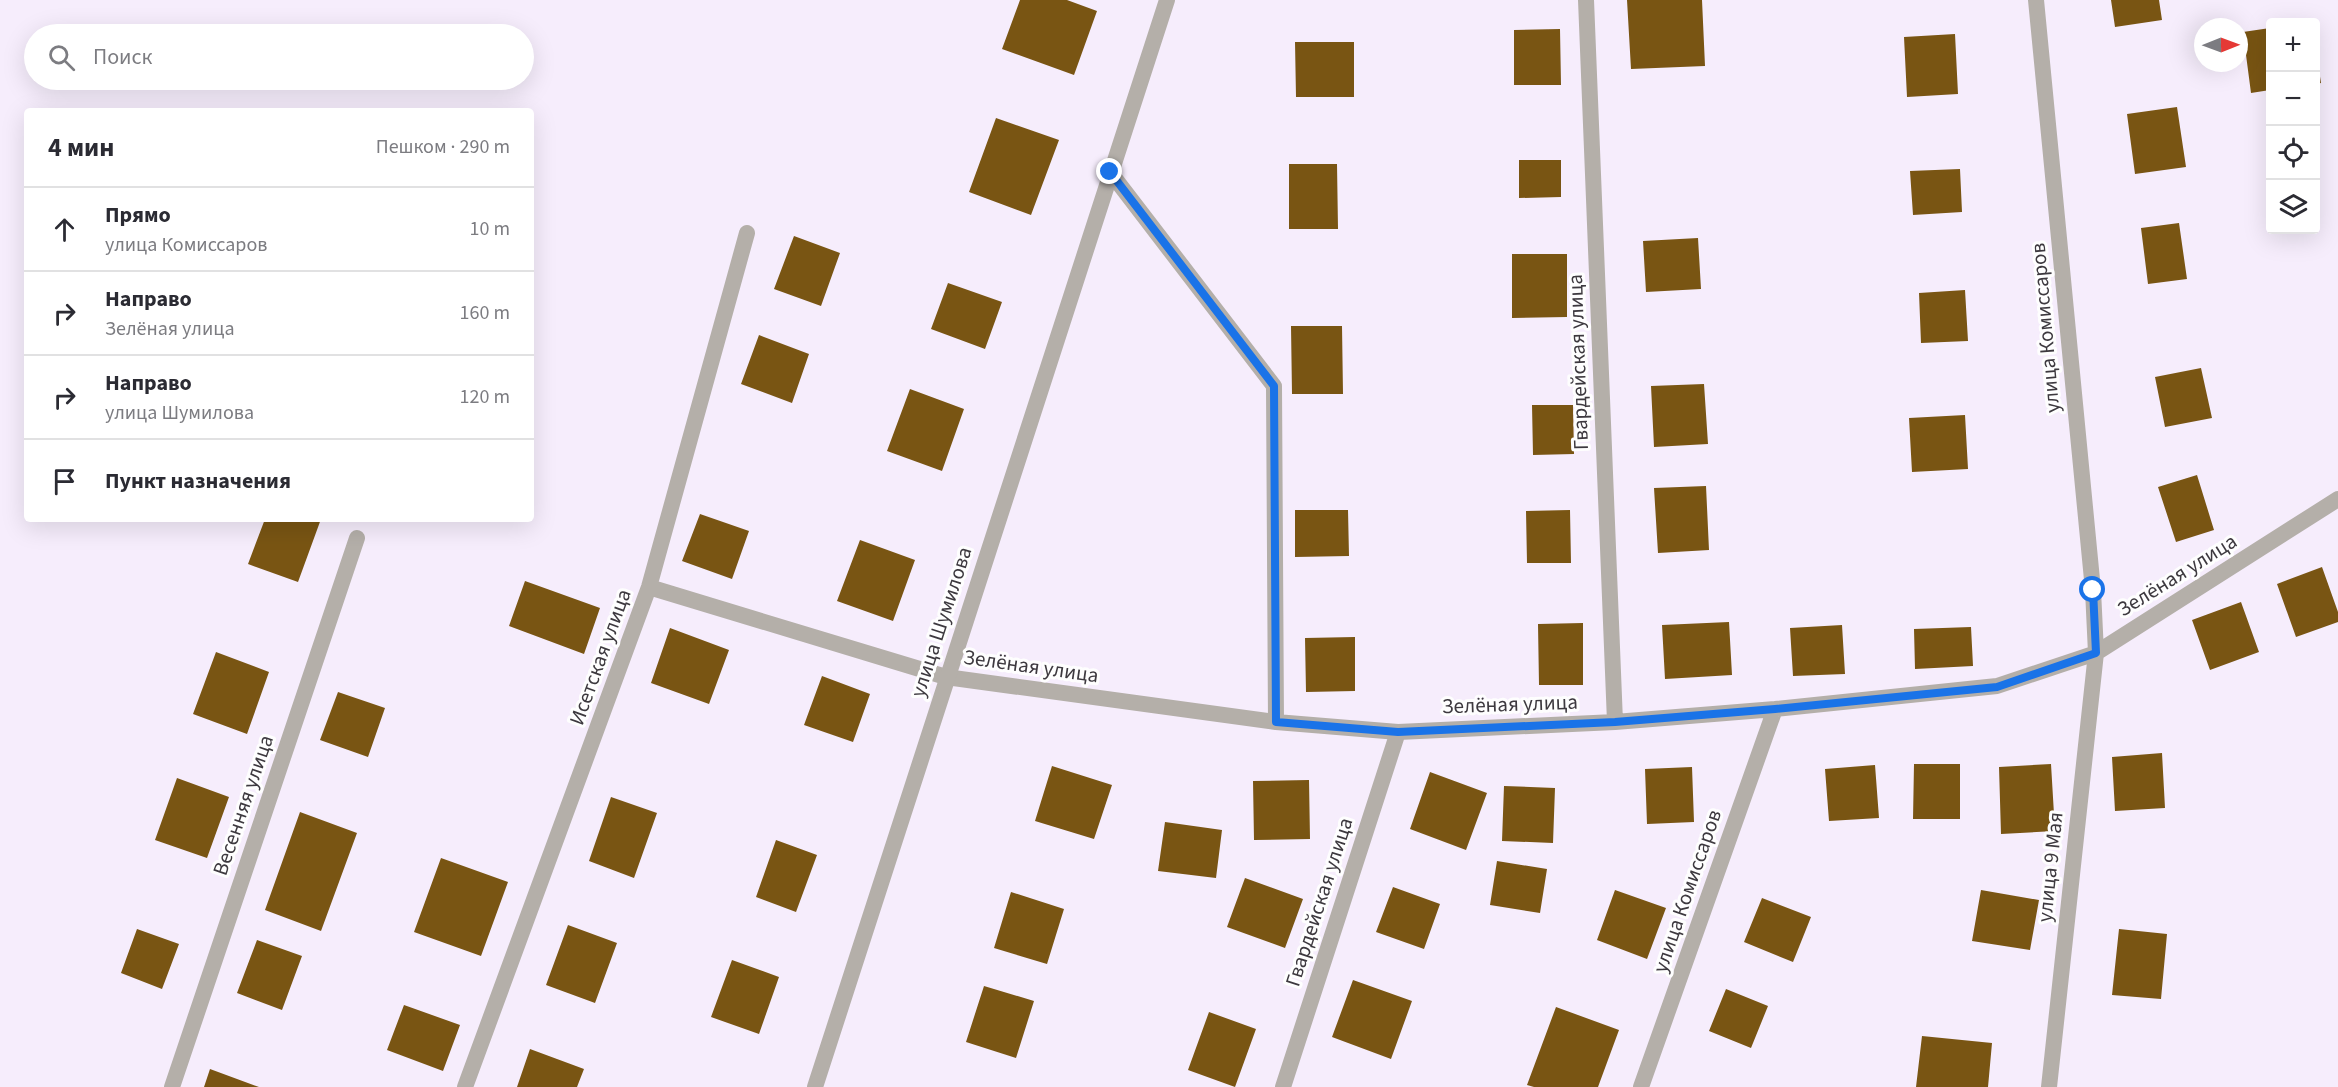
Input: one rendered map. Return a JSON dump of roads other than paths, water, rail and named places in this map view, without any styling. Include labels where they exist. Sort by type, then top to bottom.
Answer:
[{"type":"street","name":"улица Шумилова","points":[[815,1087],[1167,0]]},
{"type":"street","name":"Гвардейская улица","points":[[1586,0],[1615,722]]},
{"type":"street","name":"улица Комиссаров","points":[[2036,0],[2092,578],[2096,653]]},
{"type":"street","points":[[1110,172],[1274,386],[1276,722]]},
{"type":"street","name":"Исетская улица","points":[[465,1087],[650,588],[747,233]]},
{"type":"street","name":"Зелёная улица","points":[[650,588],[946,677],[1276,722],[1398,732],[1615,722],[1997,687],[2096,653],[2338,499]]},
{"type":"street","name":"Весенняя улица","points":[[172,1087],[357,538]]},
{"type":"street","name":"улица 9 Мая","points":[[2049,1087],[2096,653]]},
{"type":"street","name":"улица Комиссаров","points":[[1641,1087],[1775,709]]},
{"type":"street","name":"Гвардейская улица","points":[[1283,1087],[1398,732]]}]
